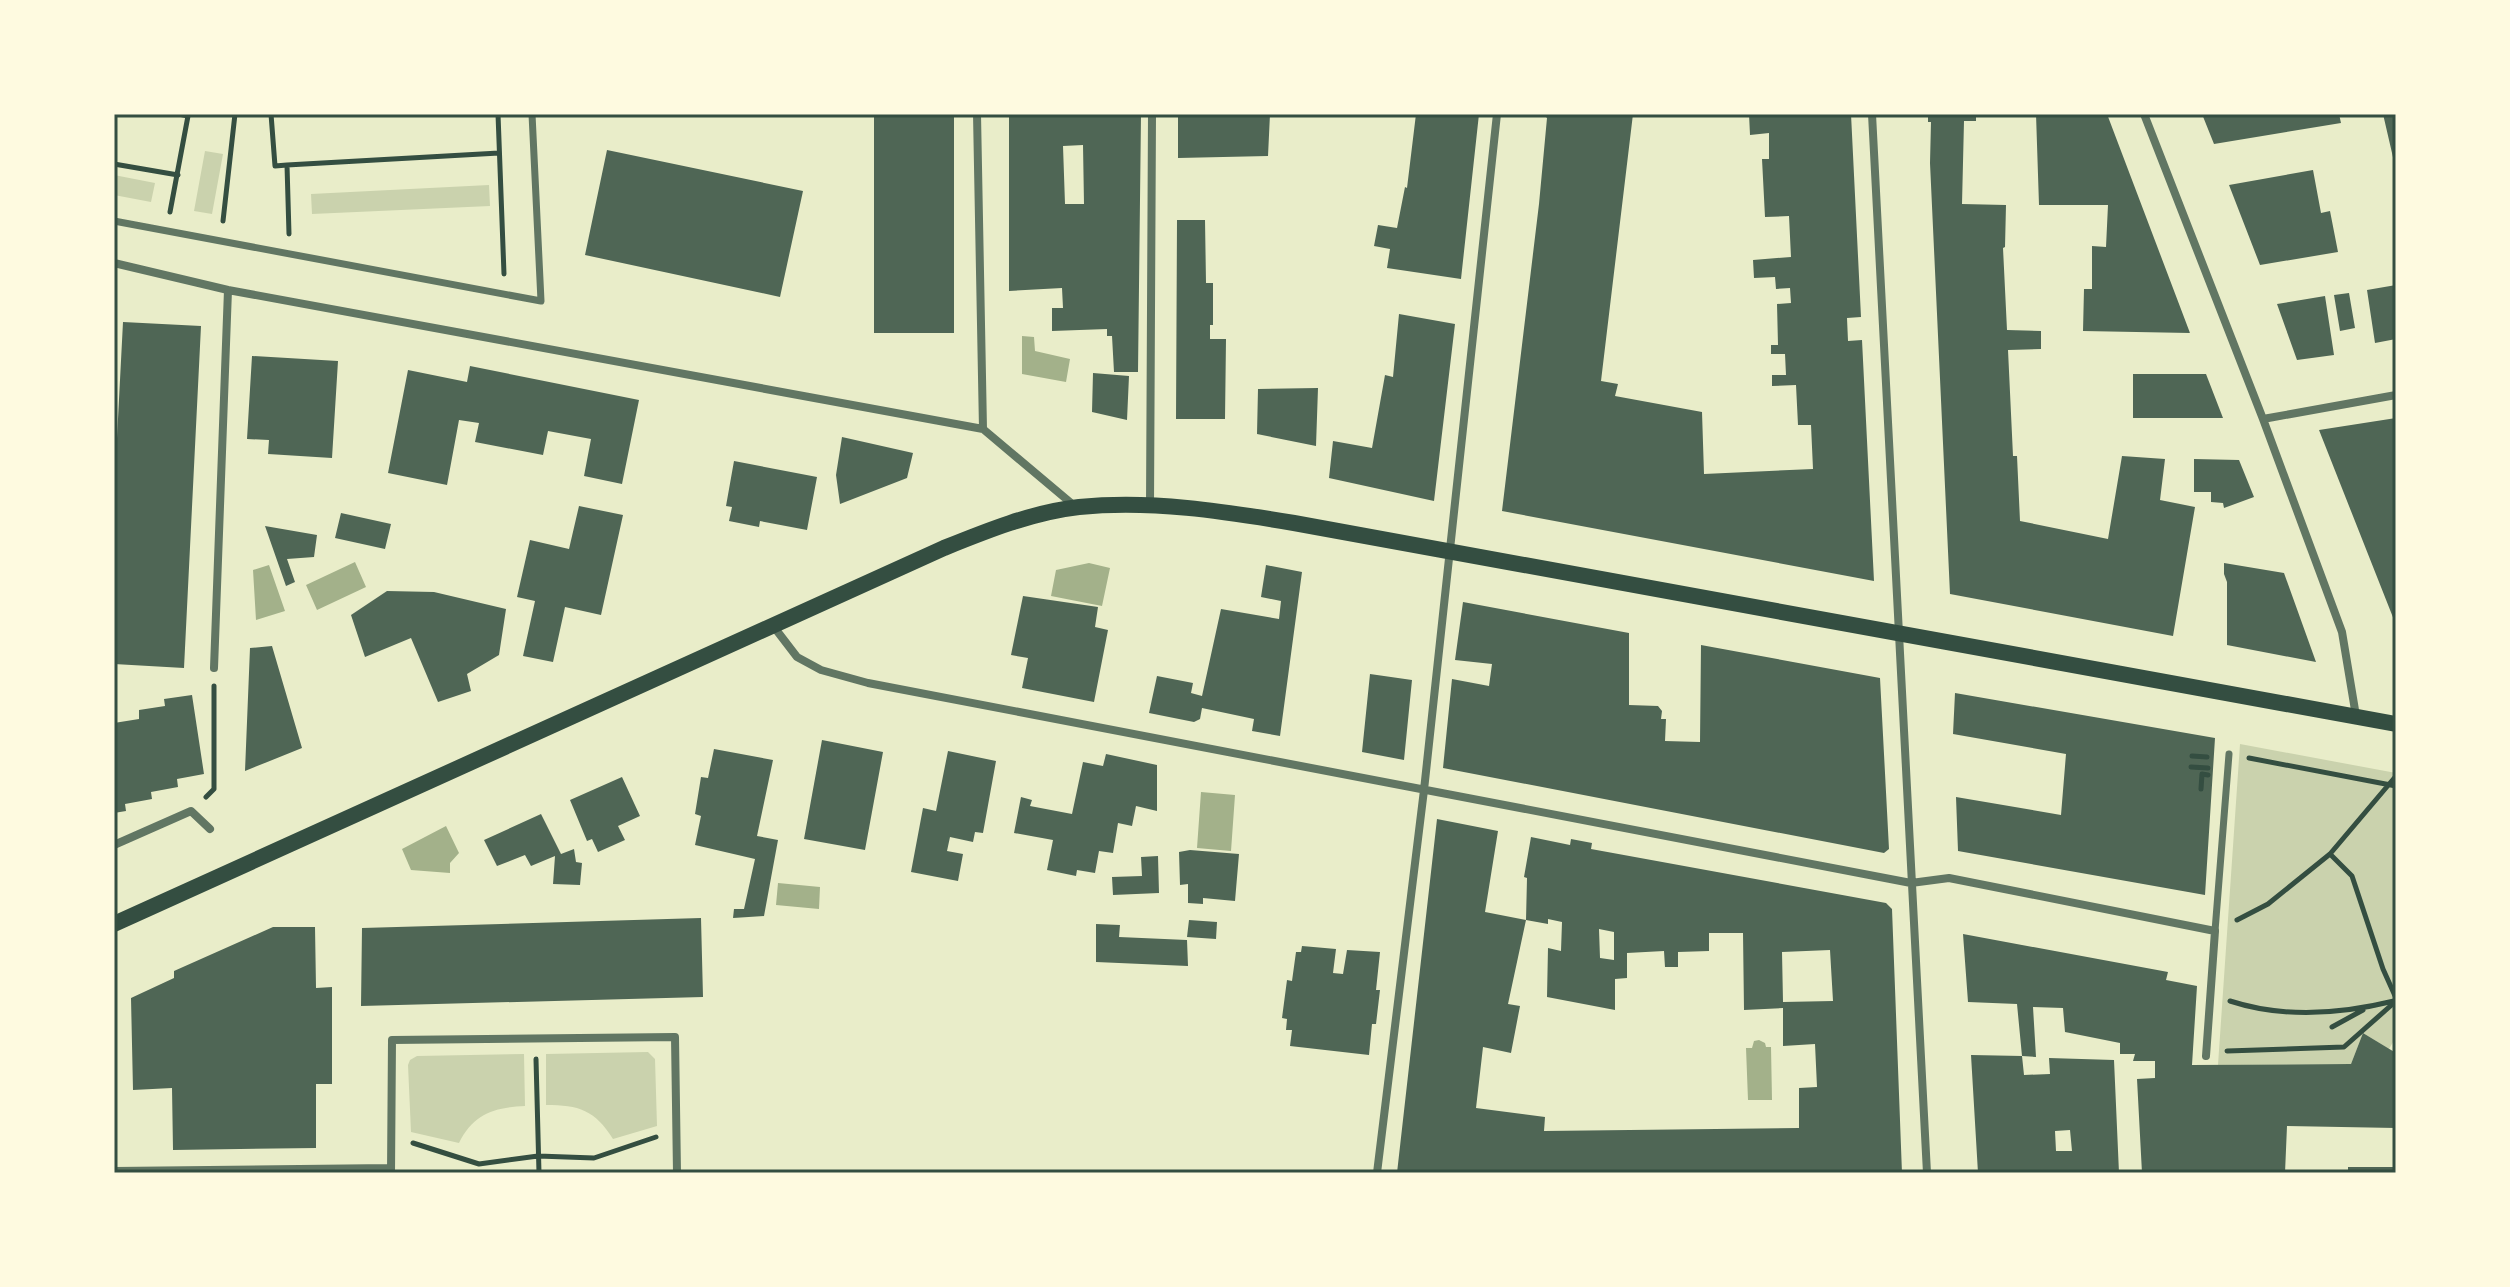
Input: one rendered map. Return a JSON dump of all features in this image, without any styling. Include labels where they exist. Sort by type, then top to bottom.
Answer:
[{"type":"main road","points":[[114,924],[984,532],[1077,508],[1150,504],[1294,523],[2396,724]]},
{"type":"street","points":[[114,221],[541,301],[532,114]]},
{"type":"street","points":[[977,114],[983,429]]},
{"type":"street","points":[[1150,504],[1152,114]]},
{"type":"street","points":[[1377,1173],[1424,790],[1497,114]]},
{"type":"street","points":[[1872,114],[1927,1173]]},
{"type":"street","points":[[2144,114],[2342,632],[2356,716]]},
{"type":"street","points":[[114,263],[228,290],[983,429],[1077,508]]},
{"type":"street","points":[[214,668],[228,290]]},
{"type":"street","points":[[2263,419],[2396,395]]},
{"type":"street","points":[[774,627],[797,657],[821,670],[868,683],[1911,883],[1949,878],[2215,931]]},
{"type":"street","points":[[2206,1056],[2229,754]]},
{"type":"street","points":[[114,845],[191,811],[210,829]]},
{"type":"street","points":[[114,1171],[391,1171],[392,1040],[675,1037],[677,1173]]},
{"type":"path","points":[[171,206],[188,115],[179,114]]},
{"type":"path","points":[[223,216],[235,114]]},
{"type":"path","points":[[271,114],[275,166],[499,153]]},
{"type":"path","points":[[498,114],[505,288]]},
{"type":"path","points":[[114,164],[178,175]]},
{"type":"path","points":[[287,165],[288,215]]},
{"type":"path","points":[[191,811],[214,789],[214,668]]},
{"type":"path","points":[[2229,754],[2393,786]]},
{"type":"path","points":[[2191,767],[2209,768],[2210,757],[2192,756]]},
{"type":"path","points":[[2215,931],[2268,904],[2330,854],[2393,786],[2396,776]]},
{"type":"path","points":[[2330,854],[2352,876],[2396,1000]]},
{"type":"path","points":[[2211,994],[2245,1006],[2294,1013],[2367,1007],[2396,1000]]},
{"type":"path","points":[[2206,1056],[2223,1051],[2344,1047],[2396,1000]]},
{"type":"path","points":[[2332,1027],[2367,1007]]},
{"type":"path","points":[[536,1054],[539,1173]]},
{"type":"path","points":[[411,1142],[479,1164],[538,1156],[594,1158],[657,1137]]},
{"type":"shaded area","points":[[205,151],[223,154],[212,214],[194,211]]},
{"type":"shaded area","points":[[114,175],[155,183],[151,202],[114,195]]},
{"type":"shaded area","points":[[489,185],[490,206],[312,214],[311,194]]},
{"type":"shaded area","points":[[1022,336],[1034,337],[1035,351],[1070,359],[1066,382],[1022,374]]},
{"type":"shaded area","points":[[355,562],[366,587],[317,610],[306,585]]},
{"type":"shaded area","points":[[1089,563],[1110,568],[1102,606],[1051,596],[1056,570]]},
{"type":"shaded area","points":[[269,565],[285,611],[256,620],[253,570]]},
{"type":"shaded area","points":[[2240,744],[2396,773],[2396,1037],[2389,1049],[2363,1033],[2351,1064],[2218,1065]]},
{"type":"shaded area","points":[[1201,792],[1235,795],[1231,851],[1197,848]]},
{"type":"shaded area","points":[[446,826],[459,853],[450,863],[450,873],[411,870],[402,849]]},
{"type":"shaded area","points":[[778,883],[820,887],[819,909],[776,905]]},
{"type":"shaded area","points":[[1759,1040],[1766,1047],[1771,1047],[1772,1100],[1748,1100],[1746,1048],[1752,1048],[1754,1041]]},
{"type":"shaded area","points":[[648,1052],[655,1059],[657,1126],[613,1139],[593,1115],[568,1106],[546,1105],[546,1054]]},
{"type":"shaded area","points":[[524,1054],[525,1106],[486,1114],[471,1125],[459,1143],[411,1132],[410,1060],[417,1056]]},
{"type":"building","points":[[874,114],[954,114],[954,333],[874,333]]},
{"type":"building","points":[[1009,114],[1141,114],[1138,372],[1114,372],[1112,336],[1107,336],[1107,329],[1052,331],[1052,308],[1063,308],[1062,288],[1009,291]],"holes":[[[1083,145],[1084,204],[1065,204],[1063,146]]]},
{"type":"building","points":[[1178,114],[1270,114],[1268,156],[1178,158]]},
{"type":"building","points":[[1416,114],[1479,114],[1461,279],[1387,268],[1390,249],[1374,246],[1378,225],[1397,228],[1407,188]]},
{"type":"building","points":[[1543,114],[1633,114],[1601,381],[1618,384],[1615,396],[1702,412],[1704,474],[1813,469],[1811,425],[1798,425],[1796,385],[1772,386],[1772,375],[1786,375],[1785,354],[1771,354],[1771,345],[1778,345],[1777,304],[1791,303],[1790,288],[1776,289],[1775,277],[1754,278],[1753,260],[1791,257],[1789,216],[1765,217],[1762,159],[1769,159],[1769,133],[1750,135],[1749,114],[1851,114],[1861,317],[1847,318],[1848,341],[1862,340],[1874,581],[1502,511],[1539,204],[1547,118]]},
{"type":"building","points":[[1928,114],[1976,114],[1976,121],[1964,121],[1962,204],[2006,205],[2003,248],[2007,330],[2041,331],[2041,349],[2008,350],[2013,456],[2017,456],[2020,521],[2108,539],[2122,456],[2165,459],[2160,500],[2195,507],[2173,636],[1950,594],[1930,163],[1931,122],[1928,122]]},
{"type":"building","points":[[2036,114],[2107,114],[2190,333],[2083,331],[2084,289],[2092,289],[2092,246],[2106,247],[2108,205],[2039,205]]},
{"type":"building","points":[[2202,114],[2339,114],[2341,123],[2214,144]]},
{"type":"building","points":[[2383,114],[2396,114],[2396,166],[2395,166]]},
{"type":"building","points":[[607,150],[803,191],[780,297],[585,255]]},
{"type":"building","points":[[2313,170],[2321,213],[2330,211],[2338,252],[2260,265],[2229,185]]},
{"type":"building","points":[[1177,220],[1205,220],[1206,283],[1213,283],[1210,339],[1226,339],[1225,419],[1176,419]]},
{"type":"building","points":[[2396,285],[2396,339],[2375,343],[2367,290]]},
{"type":"building","points":[[2349,293],[2355,328],[2340,331],[2334,295]]},
{"type":"building","points":[[2325,296],[2334,355],[2297,360],[2277,304]]},
{"type":"building","points":[[1399,314],[1455,324],[1434,501],[1329,478],[1333,441],[1372,448],[1385,375],[1393,377]]},
{"type":"building","points":[[123,322],[201,326],[184,668],[114,664],[114,496]]},
{"type":"building","points":[[252,356],[338,361],[332,458],[268,454],[269,440],[247,439]]},
{"type":"building","points":[[470,366],[639,400],[622,484],[584,476],[591,439],[548,431],[543,455],[475,442],[479,423],[459,420],[447,485],[388,473],[408,370],[467,382]]},
{"type":"building","points":[[1093,373],[1129,376],[1127,420],[1092,412]]},
{"type":"building","points":[[2133,374],[2206,374],[2223,418],[2133,418]]},
{"type":"building","points":[[1318,388],[1316,446],[1257,434],[1258,389]]},
{"type":"building","points":[[2396,418],[2396,625],[2319,430]]},
{"type":"building","points":[[842,437],[913,453],[907,478],[840,504],[836,475]]},
{"type":"building","points":[[2194,459],[2239,460],[2254,497],[2224,508],[2223,503],[2211,502],[2211,492],[2194,492]]},
{"type":"building","points":[[734,461],[817,477],[807,530],[760,521],[759,527],[729,521],[732,507],[726,506]]},
{"type":"building","points":[[579,506],[623,515],[601,615],[565,607],[553,662],[523,656],[535,601],[517,597],[530,540],[569,549]]},
{"type":"building","points":[[341,513],[391,524],[385,549],[335,538]]},
{"type":"building","points":[[265,526],[317,535],[314,557],[287,559],[295,582],[286,586]]},
{"type":"building","points":[[2224,563],[2284,573],[2316,662],[2227,645]]},
{"type":"building","points":[[1266,565],[1302,572],[1280,736],[1252,731],[1254,719],[1202,708],[1200,719],[1194,722],[1149,713],[1157,676],[1193,683],[1191,693],[1202,696],[1221,609],[1279,619],[1281,601],[1261,597]]},
{"type":"building","points":[[387,591],[434,592],[506,609],[499,655],[467,674],[471,691],[438,702],[411,638],[365,657],[351,615]]},
{"type":"building","points":[[1023,596],[1098,607],[1095,627],[1108,630],[1094,702],[1022,688],[1028,658],[1011,655]]},
{"type":"building","points":[[1463,602],[1629,633],[1629,705],[1658,706],[1662,711],[1661,719],[1666,719],[1665,741],[1700,742],[1701,645],[1880,678],[1889,849],[1884,853],[1443,768],[1452,679],[1489,686],[1492,664],[1455,660]]},
{"type":"building","points":[[272,646],[302,748],[245,771],[250,648]]},
{"type":"building","points":[[1370,674],[1412,680],[1404,760],[1362,752]]},
{"type":"building","points":[[1955,693],[2215,738],[2205,895],[1958,851],[1956,797],[2061,815],[2066,754],[1953,734]]},
{"type":"building","points":[[192,695],[204,774],[177,779],[178,787],[151,792],[152,799],[125,804],[126,811],[114,813],[114,723],[139,719],[139,710],[165,706],[164,699]]},
{"type":"building","points":[[822,740],[883,752],[865,850],[804,839]]},
{"type":"building","points":[[714,749],[773,760],[757,836],[778,840],[764,916],[733,918],[734,909],[744,909],[755,859],[695,845],[701,816],[695,814],[701,777],[708,778]]},
{"type":"building","points":[[948,751],[996,761],[983,833],[975,832],[973,842],[950,837],[947,851],[963,854],[958,881],[911,872],[923,808],[936,811]]},
{"type":"building","points":[[1106,754],[1157,765],[1157,811],[1136,806],[1132,826],[1118,823],[1113,853],[1099,851],[1095,873],[1077,870],[1076,876],[1047,870],[1053,840],[1014,833],[1021,797],[1032,800],[1030,806],[1072,814],[1083,762],[1103,766]]},
{"type":"building","points":[[622,777],[640,816],[618,826],[625,840],[598,852],[592,839],[587,841],[570,800]]},
{"type":"building","points":[[541,814],[561,854],[574,849],[576,862],[582,863],[580,885],[553,884],[555,856],[531,866],[525,855],[497,866],[484,840]]},
{"type":"building","points":[[1437,819],[1498,831],[1485,912],[1526,920],[1527,878],[1524,877],[1531,837],[1570,845],[1571,839],[1592,843],[1591,849],[1886,903],[1892,909],[1902,1173],[1397,1173]],"holes":[[[1548,919],[1562,922],[1561,951],[1548,948],[1547,997],[1615,1010],[1615,979],[1627,978],[1627,953],[1664,951],[1665,967],[1678,967],[1678,952],[1709,951],[1709,933],[1743,933],[1744,1010],[1783,1008],[1783,1046],[1815,1044],[1817,1087],[1799,1088],[1799,1128],[1544,1131],[1545,1117],[1476,1108],[1483,1047],[1511,1053],[1520,1006],[1508,1004],[1526,920],[1548,924]],[[1599,929],[1614,932],[1614,960],[1600,958]],[[1830,950],[1833,1001],[1783,1002],[1782,952]]]},
{"type":"building","points":[[1179,852],[1239,854],[1235,901],[1203,898],[1203,904],[1188,903],[1188,884],[1180,885]]},
{"type":"building","points":[[1158,856],[1159,893],[1113,895],[1112,877],[1142,876],[1141,857]]},
{"type":"building","points":[[701,918],[703,997],[361,1006],[362,928]]},
{"type":"building","points":[[1189,920],[1217,922],[1216,939],[1187,937]]},
{"type":"building","points":[[1096,924],[1120,925],[1119,937],[1187,940],[1188,966],[1096,962]]},
{"type":"building","points":[[273,927],[315,927],[316,988],[332,987],[332,1084],[316,1084],[316,1148],[173,1150],[172,1088],[133,1090],[131,998],[174,978],[174,971]]},
{"type":"building","points":[[1963,934],[2168,972],[2166,980],[2197,986],[2192,1065],[2351,1064],[2363,1033],[2396,1053],[2396,1128],[2287,1126],[2285,1173],[2142,1173],[2137,1079],[2155,1078],[2155,1061],[2133,1061],[2135,1054],[2120,1054],[2120,1043],[2065,1032],[2063,1008],[2033,1007],[2036,1057],[2022,1056],[2017,1004],[1968,1002]]},
{"type":"building","points":[[1302,946],[1336,949],[1333,973],[1343,974],[1347,950],[1380,952],[1376,990],[1380,990],[1369,1055],[1290,1046],[1292,1030],[1286,1030],[1287,1019],[1282,1018],[1287,980],[1292,981],[1296,952],[1301,952]]},
{"type":"building","points":[[1971,1055],[2022,1056],[2024,1075],[2050,1074],[2049,1058],[2114,1060],[2119,1173],[1978,1173]],"holes":[[[2070,1130],[2072,1151],[2056,1151],[2055,1131]]]},
{"type":"building","points":[[2348,1167],[2396,1167],[2396,1173],[2348,1173]]}]
